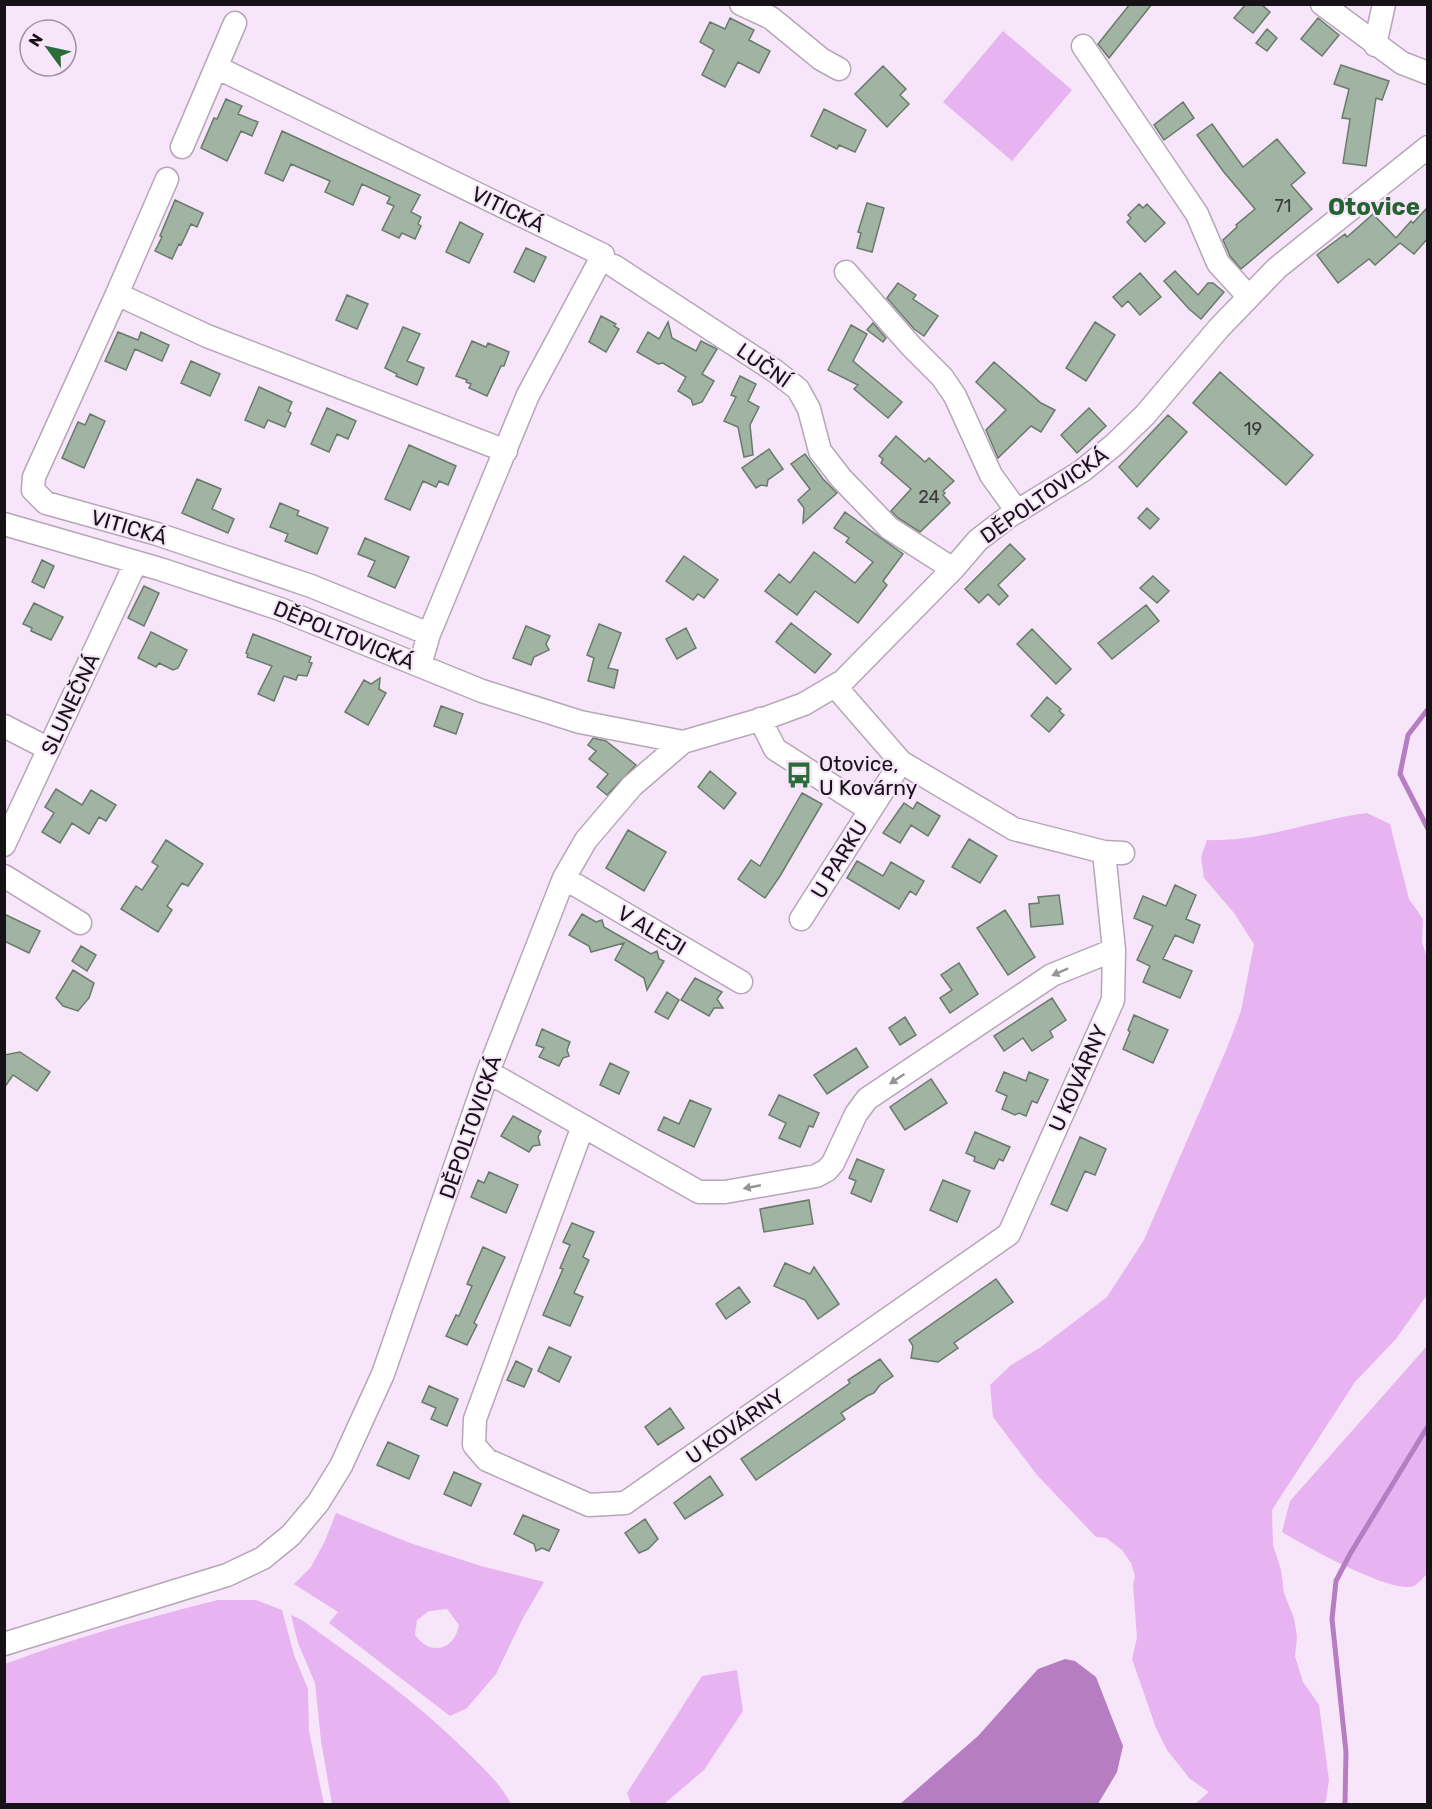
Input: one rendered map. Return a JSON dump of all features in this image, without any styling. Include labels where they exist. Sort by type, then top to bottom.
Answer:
[{"type":"street","points":[[741,4],[771,18],[821,59],[839,69]]},
{"type":"street","points":[[1322,4],[1402,63],[1428,73]]},
{"type":"street","points":[[1375,45],[1384,4]]},
{"type":"street","points":[[182,147],[236,23]]},
{"type":"street","points":[[1083,46],[1197,214],[1218,263],[1249,297]]},
{"type":"street","name":"VITICKÁ","points":[[216,67],[603,255],[528,395],[429,634],[420,666]]},
{"type":"street","name":"DĚPOLTOVICKÁ","points":[[4,1644],[227,1575],[263,1558],[291,1534],[318,1503],[341,1466],[383,1374],[488,1072],[564,878],[586,840],[632,786],[683,742],[804,704],[836,686],[978,540],[1017,511],[1082,471],[1115,444],[1145,415],[1219,328],[1277,268],[1428,147]]},
{"type":"street","name":"VITICKÁ","points":[[167,179],[34,477],[33,490],[46,502],[157,534],[311,586],[429,634]]},
{"type":"street","name":"LUČNÍ","points":[[614,266],[775,371],[798,389],[809,409],[820,451],[842,478],[889,528],[953,568]]},
{"type":"street","points":[[846,272],[911,346],[942,376],[955,396],[991,475],[1017,511]]},
{"type":"street","points":[[117,294],[207,336],[506,451]]},
{"type":"street","name":"DĚPOLTOVICKÁ","points":[[4,524],[136,562],[280,609],[482,691],[580,722],[683,742]]},
{"type":"street","name":"SLUNEČNÁ","points":[[4,845],[136,562]]},
{"type":"street","points":[[836,686],[901,762]]},
{"type":"street","points":[[760,719],[775,749],[870,810]]},
{"type":"street","points":[[4,726],[49,749]]},
{"type":"street","name":"U PARKU","points":[[801,919],[901,762]]},
{"type":"street","name":"U KOVÁRNY","points":[[583,1126],[476,1419],[474,1445],[487,1460],[590,1505],[626,1503],[1009,1234],[1113,1000],[1113,852],[1014,829],[901,762]]},
{"type":"street","points":[[4,876],[80,923]]},
{"type":"street","name":"V ALEJI","points":[[564,878],[741,982]]},
{"type":"street","points":[[488,1072],[699,1192],[724,1192],[816,1176],[827,1170],[833,1163],[856,1114],[867,1099],[1052,975],[1114,950]]},
{"type":"shaded area","points":[[1003,31],[1072,90],[1012,161],[943,102]]},
{"type":"shaded area","points":[[1367,813],[1390,824],[1409,899],[1423,919],[1422,942],[1428,961],[1427,1295],[1396,1339],[1355,1382],[1272,1510],[1273,1545],[1281,1570],[1284,1593],[1294,1618],[1297,1637],[1295,1656],[1303,1682],[1319,1705],[1329,1780],[1326,1801],[1322,1804],[1195,1804],[1209,1792],[1190,1779],[1167,1750],[1156,1728],[1132,1659],[1137,1638],[1133,1585],[1135,1576],[1131,1563],[1122,1550],[1106,1538],[1096,1537],[1037,1475],[993,1417],[990,1385],[1011,1365],[1041,1347],[1107,1297],[1144,1240],[1227,1048],[1241,1011],[1254,944],[1234,913],[1204,878],[1201,857],[1207,840],[1248,838]]},
{"type":"shaded area","points":[[1427,1346],[1427,1574],[1414,1586],[1403,1587],[1348,1567],[1282,1532],[1290,1501]]},
{"type":"shaded area","points":[[336,1513],[410,1543],[481,1566],[544,1582],[522,1620],[496,1674],[467,1708],[450,1716],[329,1623],[338,1612],[294,1584],[311,1567]],"holes":[[[447,1609],[459,1625],[452,1640],[441,1648],[428,1646],[415,1635],[417,1620],[429,1611]]]},
{"type":"shaded area","points":[[218,1600],[256,1600],[282,1610],[294,1655],[308,1689],[309,1731],[324,1804],[5,1804],[5,1664],[110,1629]]},
{"type":"shaded area","points":[[291,1615],[302,1620],[345,1651],[428,1716],[491,1776],[511,1804],[332,1804],[321,1741],[315,1683],[298,1643]]},
{"type":"shaded area","points":[[1065,1659],[1075,1661],[1096,1677],[1123,1746],[1117,1772],[1098,1804],[900,1804],[978,1736],[1038,1669]]},
{"type":"shaded area","points":[[737,1670],[743,1711],[704,1770],[664,1804],[631,1804],[627,1793],[702,1676]]},
{"type":"building","points":[[1130,4],[1152,4],[1109,58],[1098,44]]},
{"type":"building","points":[[1246,4],[1261,4],[1270,12],[1253,33],[1234,18]]},
{"type":"building","points":[[730,18],[754,30],[749,40],[770,51],[759,73],[738,62],[725,87],[702,75],[714,50],[700,42],[710,22],[725,29]]},
{"type":"building","points":[[1318,18],[1339,35],[1322,56],[1301,39]]},
{"type":"building","points":[[1267,29],[1277,38],[1267,51],[1256,43]]},
{"type":"building","points":[[1341,65],[1389,81],[1382,100],[1376,98],[1366,166],[1343,163],[1350,119],[1342,118],[1349,89],[1334,84]]},
{"type":"building","points":[[883,66],[906,89],[900,95],[909,104],[887,127],[855,94]]},
{"type":"building","points":[[226,99],[242,106],[238,114],[258,122],[252,136],[241,131],[227,161],[201,148],[214,118],[217,119]]},
{"type":"building","points":[[1183,102],[1194,118],[1164,140],[1154,125]]},
{"type":"building","points":[[824,109],[866,130],[855,152],[839,145],[837,149],[811,136]]},
{"type":"building","points":[[1212,124],[1243,167],[1277,139],[1305,173],[1291,185],[1312,209],[1241,269],[1230,256],[1223,240],[1255,209],[1197,135]]},
{"type":"building","points":[[282,131],[420,195],[411,212],[421,217],[418,224],[421,226],[415,239],[402,233],[399,238],[382,230],[394,206],[387,203],[390,197],[362,184],[353,205],[325,192],[330,181],[291,164],[283,181],[265,173]]},
{"type":"building","points":[[175,200],[203,213],[197,227],[191,224],[172,259],[155,251]]},
{"type":"building","points":[[867,203],[884,208],[872,252],[857,248],[861,233],[858,232]]},
{"type":"building","points":[[1139,204],[1143,208],[1147,204],[1165,223],[1145,242],[1127,222],[1131,218],[1128,215]]},
{"type":"building","points":[[1428,207],[1428,238],[1414,254],[1400,243],[1375,265],[1369,259],[1338,283],[1317,255],[1345,234],[1347,237],[1373,214],[1396,238]]},
{"type":"building","points":[[460,222],[483,234],[469,263],[446,252]]},
{"type":"building","points":[[526,248],[546,257],[534,282],[514,272]]},
{"type":"building","points":[[1175,271],[1198,295],[1208,283],[1213,283],[1224,292],[1201,319],[1164,281]]},
{"type":"building","points":[[1140,273],[1161,297],[1140,315],[1128,301],[1122,307],[1113,297]]},
{"type":"building","points":[[898,283],[916,295],[913,299],[938,316],[924,336],[914,329],[887,298]]},
{"type":"building","points":[[347,295],[368,304],[357,329],[336,320]]},
{"type":"building","points":[[601,316],[616,324],[614,326],[619,329],[606,352],[589,342]]},
{"type":"building","points":[[668,322],[672,338],[696,351],[701,341],[717,349],[702,374],[714,381],[702,402],[693,405],[691,399],[678,391],[686,377],[663,363],[658,364],[637,352],[648,332],[659,339]]},
{"type":"building","points":[[1095,322],[1115,335],[1086,381],[1066,368]]},
{"type":"building","points":[[873,323],[886,338],[883,342],[867,330]]},
{"type":"building","points":[[851,325],[867,334],[853,361],[902,402],[888,418],[854,389],[858,385],[828,370]]},
{"type":"building","points":[[403,327],[420,334],[407,361],[424,368],[417,385],[396,376],[397,374],[385,368]]},
{"type":"building","points":[[118,332],[138,340],[141,332],[169,345],[162,361],[135,349],[126,370],[105,361]]},
{"type":"building","points":[[472,341],[486,347],[488,343],[509,352],[487,396],[469,388],[471,384],[466,382],[467,380],[456,376]]},
{"type":"building","points":[[191,361],[220,374],[210,396],[181,383]]},
{"type":"building","points":[[994,362],[1041,403],[1055,410],[1041,432],[1031,426],[998,458],[986,430],[1006,410],[976,382]]},
{"type":"building","points":[[1220,372],[1313,455],[1286,485],[1193,403]]},
{"type":"building","points":[[740,376],[756,384],[748,401],[759,407],[750,425],[753,455],[744,457],[738,427],[724,421],[736,397],[731,395]]},
{"type":"building","points":[[259,387],[292,402],[288,411],[291,413],[285,427],[268,420],[264,428],[245,420]]},
{"type":"building","points":[[327,408],[356,421],[348,439],[337,434],[329,452],[311,444]]},
{"type":"building","points":[[1089,408],[1106,426],[1077,453],[1061,435]]},
{"type":"building","points":[[90,414],[105,421],[84,468],[62,458],[78,422],[85,425]]},
{"type":"building","points":[[1168,415],[1187,432],[1137,487],[1119,467]]},
{"type":"building","points":[[896,436],[925,462],[929,458],[954,481],[943,491],[945,493],[943,495],[950,503],[920,532],[891,511],[911,489],[881,463],[883,459],[879,456]]},
{"type":"building","points":[[409,445],[456,466],[448,485],[439,481],[436,487],[423,481],[410,510],[385,499]]},
{"type":"building","points":[[769,449],[783,469],[768,480],[767,486],[761,485],[756,488],[742,468]]},
{"type":"building","points":[[805,454],[823,479],[837,493],[803,523],[804,508],[798,500],[810,489],[791,464]]},
{"type":"building","points":[[197,479],[221,489],[212,509],[234,519],[228,533],[182,513]]},
{"type":"building","points":[[280,503],[299,511],[297,515],[328,528],[317,554],[285,541],[288,534],[270,527]]},
{"type":"building","points":[[1147,508],[1159,519],[1150,529],[1138,518]]},
{"type":"building","points":[[845,512],[903,554],[883,581],[887,585],[858,623],[815,591],[797,615],[765,591],[779,574],[790,583],[814,552],[855,583],[873,562],[846,542],[849,538],[834,528]]},
{"type":"building","points":[[365,538],[409,557],[395,588],[368,576],[375,561],[358,554]]},
{"type":"building","points":[[1010,544],[1025,559],[998,585],[1008,596],[999,605],[988,594],[979,603],[965,589]]},
{"type":"building","points":[[684,556],[718,580],[704,598],[698,594],[693,600],[666,581]]},
{"type":"building","points":[[42,560],[54,566],[44,588],[32,582]]},
{"type":"building","points":[[1153,576],[1169,591],[1157,603],[1140,588]]},
{"type":"building","points":[[144,586],[159,593],[144,626],[128,618]]},
{"type":"building","points":[[34,603],[63,617],[51,640],[31,631],[32,628],[23,624]]},
{"type":"building","points":[[1146,605],[1159,621],[1112,659],[1098,643]]},
{"type":"building","points":[[791,623],[831,654],[815,673],[776,642]]},
{"type":"building","points":[[599,624],[621,633],[608,668],[618,670],[614,688],[588,681],[594,658],[587,655]]},
{"type":"building","points":[[526,626],[550,636],[546,644],[549,650],[534,657],[531,665],[513,658]]},
{"type":"building","points":[[686,628],[696,648],[677,659],[666,639]]},
{"type":"building","points":[[1032,629],[1071,669],[1056,684],[1017,644]]},
{"type":"building","points":[[151,632],[187,650],[178,668],[173,670],[159,663],[156,667],[138,658]]},
{"type":"building","points":[[253,634],[311,657],[309,662],[312,663],[307,676],[298,675],[296,680],[284,676],[274,701],[258,694],[272,666],[247,657],[246,653]]},
{"type":"building","points":[[380,678],[379,689],[386,693],[368,725],[345,712],[364,680],[371,684]]},
{"type":"building","points":[[1047,697],[1061,709],[1059,711],[1064,715],[1049,732],[1031,716]]},
{"type":"building","points":[[441,706],[463,714],[456,734],[434,726]]},
{"type":"building","points":[[593,738],[606,741],[636,765],[607,795],[597,787],[608,774],[589,759],[596,751],[588,745]]},
{"type":"building","points":[[710,771],[736,793],[724,809],[698,787]]},
{"type":"building","points":[[56,789],[82,805],[91,790],[116,805],[106,821],[99,817],[89,834],[72,823],[60,843],[42,832],[54,813],[45,807]]},
{"type":"building","points":[[802,793],[822,804],[765,898],[738,879],[751,860],[760,866]]},
{"type":"building","points":[[917,802],[940,816],[928,836],[911,825],[900,843],[883,833],[904,803],[913,809]]},
{"type":"building","points":[[628,830],[666,852],[644,891],[606,868]]},
{"type":"building","points":[[969,839],[997,856],[980,883],[952,867]]},
{"type":"building","points":[[166,840],[203,864],[188,886],[182,883],[167,906],[172,910],[158,932],[121,909],[136,886],[142,890],[158,866],[152,862]]},
{"type":"building","points":[[857,861],[883,876],[891,862],[924,881],[916,895],[910,891],[899,909],[847,878]]},
{"type":"building","points":[[1175,885],[1196,895],[1186,919],[1200,925],[1193,943],[1175,935],[1163,959],[1192,971],[1180,998],[1143,982],[1150,966],[1137,960],[1153,926],[1134,918],[1143,896],[1166,906]]},
{"type":"building","points":[[1059,895],[1063,924],[1031,927],[1029,904],[1039,903],[1038,897]]},
{"type":"building","points":[[1005,910],[1035,957],[1008,975],[977,928]]},
{"type":"building","points":[[4,914],[40,931],[29,953],[4,941]]},
{"type":"building","points":[[582,914],[596,922],[602,920],[604,927],[651,954],[657,951],[659,959],[664,961],[647,990],[644,978],[615,960],[624,943],[591,952],[589,946],[569,935]]},
{"type":"building","points":[[81,946],[96,955],[87,971],[72,961]]},
{"type":"building","points":[[959,963],[978,994],[950,1013],[940,998],[952,990],[941,975]]},
{"type":"building","points":[[73,970],[94,983],[89,998],[78,1011],[63,1006],[56,998]]},
{"type":"building","points":[[695,978],[722,992],[717,999],[723,1008],[714,1008],[709,1016],[681,1000]]},
{"type":"building","points":[[667,992],[679,1000],[668,1019],[655,1012]]},
{"type":"building","points":[[1052,998],[1066,1020],[1050,1031],[1053,1037],[1032,1051],[1023,1038],[1004,1051],[994,1036]]},
{"type":"building","points":[[1134,1015],[1168,1030],[1153,1063],[1123,1049]]},
{"type":"building","points":[[905,1017],[916,1035],[900,1045],[889,1028]]},
{"type":"building","points":[[542,1029],[570,1042],[567,1050],[569,1056],[563,1058],[559,1066],[539,1057],[544,1048],[536,1045]]},
{"type":"building","points":[[856,1048],[868,1067],[827,1094],[814,1075]]},
{"type":"building","points":[[20,1052],[50,1072],[37,1091],[13,1075],[4,1088],[4,1055]]},
{"type":"building","points":[[610,1063],[629,1072],[619,1094],[600,1085]]},
{"type":"building","points":[[1004,1072],[1026,1081],[1029,1072],[1048,1080],[1037,1103],[1032,1101],[1026,1116],[1019,1113],[1015,1115],[1002,1109],[1007,1096],[996,1091]]},
{"type":"building","points":[[931,1079],[947,1103],[905,1130],[890,1107]]},
{"type":"building","points":[[779,1095],[819,1113],[813,1127],[809,1126],[800,1147],[779,1138],[786,1123],[769,1115]]},
{"type":"building","points":[[690,1100],[711,1109],[694,1147],[658,1130],[664,1117],[679,1124]]},
{"type":"building","points":[[513,1116],[541,1131],[538,1137],[540,1145],[533,1146],[529,1152],[501,1136]]},
{"type":"building","points":[[975,1132],[1010,1147],[1003,1161],[999,1159],[994,1169],[974,1161],[975,1157],[966,1153]]},
{"type":"building","points":[[1080,1137],[1106,1149],[1095,1175],[1085,1171],[1067,1211],[1051,1204]]},
{"type":"building","points":[[857,1159],[884,1170],[871,1202],[851,1193],[856,1181],[849,1178]]},
{"type":"building","points":[[489,1172],[518,1185],[506,1213],[471,1197],[478,1180],[484,1183]]},
{"type":"building","points":[[943,1180],[970,1191],[957,1222],[930,1210]]},
{"type":"building","points":[[809,1200],[813,1224],[764,1232],[760,1209]]},
{"type":"building","points":[[572,1223],[594,1232],[583,1257],[589,1260],[574,1293],[583,1297],[570,1326],[543,1315],[563,1269],[560,1268],[570,1245],[563,1242]]},
{"type":"building","points":[[483,1247],[505,1257],[474,1323],[477,1325],[467,1345],[446,1336],[456,1315],[459,1316],[472,1286],[467,1284]]},
{"type":"building","points":[[785,1263],[810,1274],[814,1267],[839,1304],[818,1319],[805,1300],[774,1286]]},
{"type":"building","points":[[996,1279],[1013,1302],[954,1343],[958,1348],[938,1362],[911,1358],[913,1346],[909,1340]]},
{"type":"building","points":[[739,1287],[750,1302],[726,1319],[716,1304]]},
{"type":"building","points":[[549,1347],[571,1357],[559,1382],[538,1371]]},
{"type":"building","points":[[880,1359],[893,1376],[880,1385],[874,1393],[841,1413],[845,1419],[756,1480],[741,1459],[850,1383],[848,1380]]},
{"type":"building","points":[[516,1361],[532,1369],[524,1387],[507,1380]]},
{"type":"building","points":[[429,1386],[458,1399],[447,1426],[431,1419],[436,1408],[422,1402]]},
{"type":"building","points":[[670,1408],[684,1428],[658,1445],[645,1427]]},
{"type":"building","points":[[388,1442],[419,1456],[409,1479],[377,1465]]},
{"type":"building","points":[[454,1472],[481,1484],[471,1506],[444,1494]]},
{"type":"building","points":[[710,1476],[723,1495],[685,1519],[674,1503]]},
{"type":"building","points":[[523,1515],[559,1530],[549,1551],[542,1548],[536,1551],[534,1544],[514,1534]]},
{"type":"building","points":[[645,1519],[658,1539],[648,1549],[639,1553],[625,1533]]},
{"type":"waterway","points":[[1428,709],[1408,735],[1400,774],[1428,829]]},
{"type":"waterway","points":[[1345,1804],[1346,1752],[1332,1619],[1336,1581],[1428,1426]]},
{"type":"place","name":"Otovice, U Kovárny","points":[[799,775]]},
{"type":"district","name":"Otovice","points":[[1374,207]]}]
